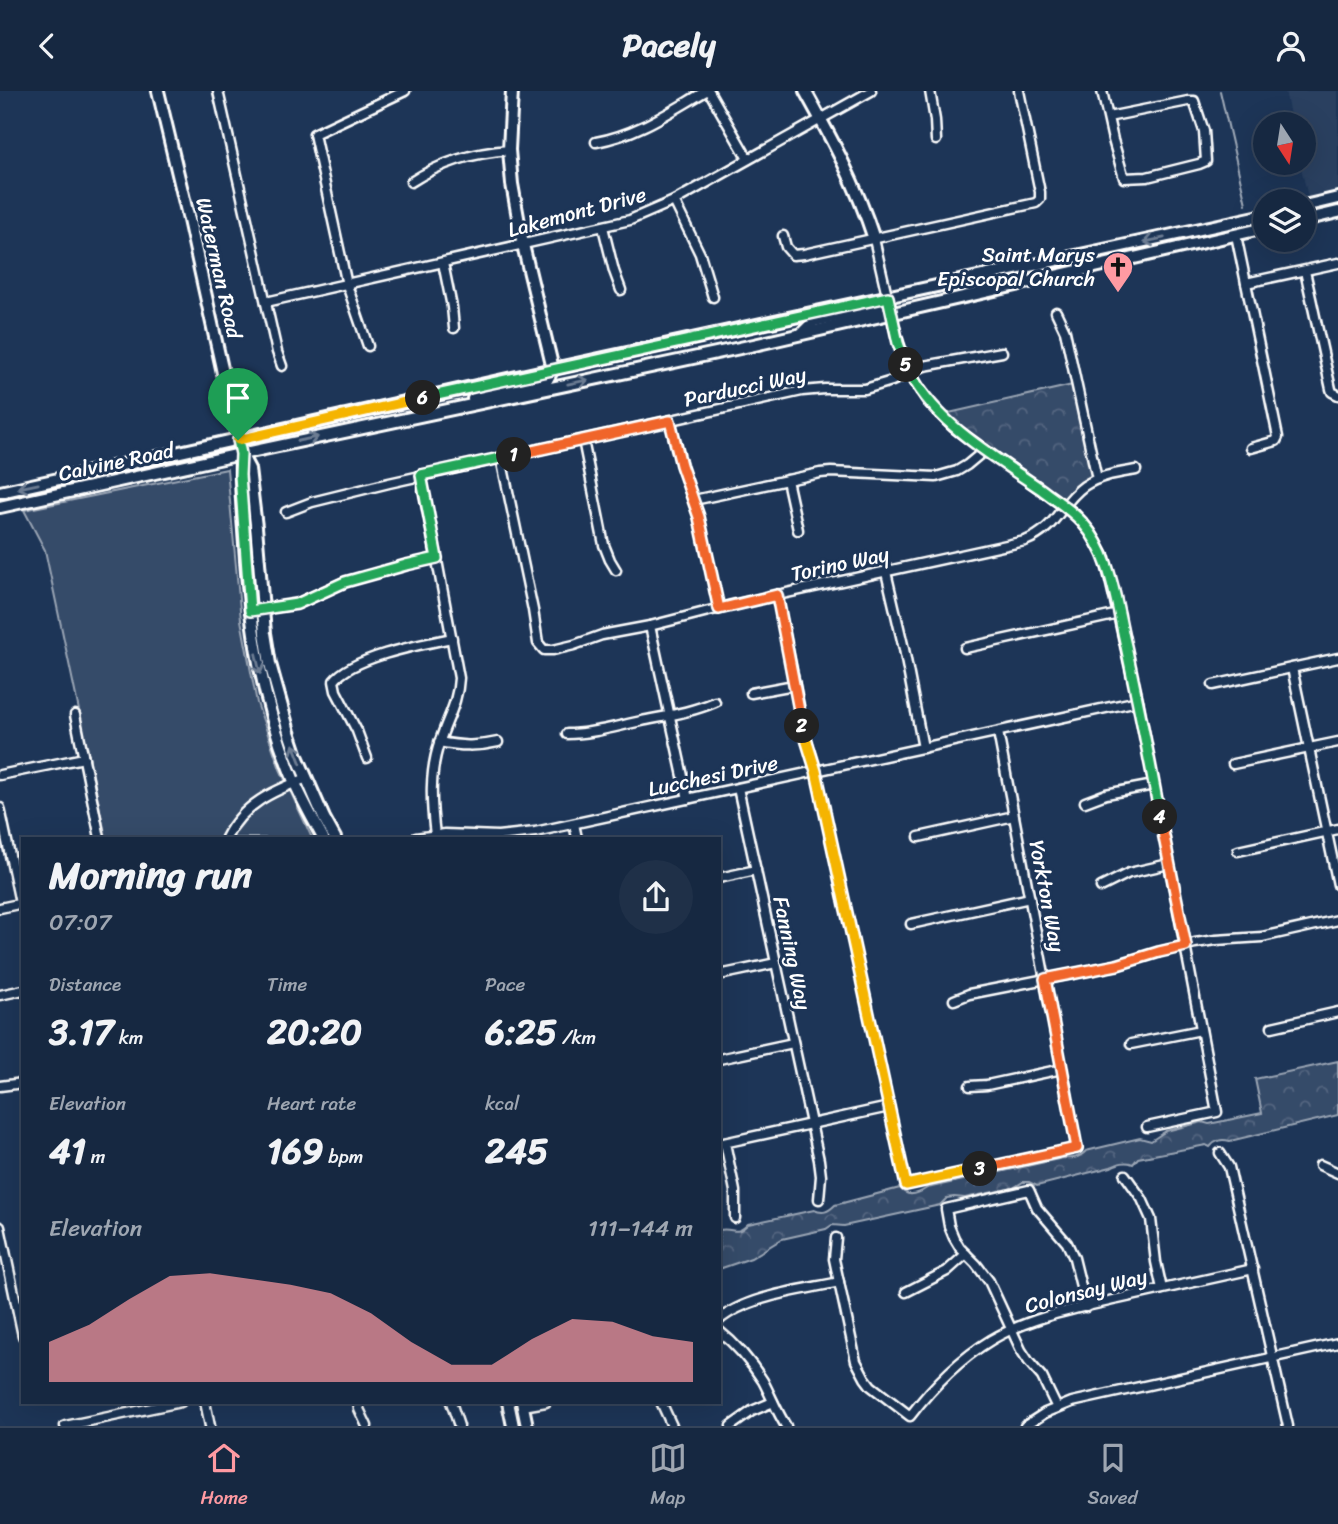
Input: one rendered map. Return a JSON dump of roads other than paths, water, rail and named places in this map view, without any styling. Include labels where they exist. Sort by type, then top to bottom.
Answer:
[{"type":"main road","name":"Waterman Road","points":[[158,91],[241,454],[249,469],[256,527],[256,653],[271,716],[294,783],[322,837]]},
{"type":"main road","points":[[458,408],[478,396],[547,380],[553,369],[513,197],[509,150],[512,91]]},
{"type":"main road","points":[[805,91],[842,156],[874,239]]},
{"type":"main road","points":[[1316,203],[1338,198]]},
{"type":"main road","points":[[1316,217],[1338,209]]},
{"type":"main road","name":"Calvine Road","points":[[0,492],[553,369],[1253,218]]},
{"type":"main road","points":[[1197,244],[1202,235],[1253,224]]},
{"type":"main road","name":"Calvine Road","points":[[0,507],[801,334],[1253,231]]},
{"type":"main road","points":[[892,313],[898,302],[969,287],[985,277]]},
{"type":"main road","points":[[801,334],[814,321],[882,307],[888,297]]},
{"type":"main road","name":"Waterman Road","points":[[256,610],[289,732],[334,837]]},
{"type":"main road","points":[[508,1404],[513,1426]]},
{"type":"main road","points":[[522,1404],[527,1426]]},
{"type":"street","points":[[218,91],[282,366]]},
{"type":"street","points":[[368,346],[347,285],[314,134],[405,91]]},
{"type":"street","points":[[596,142],[623,136],[708,91],[748,159]]},
{"type":"street","name":"Lakemont Drive","points":[[266,302],[630,220],[674,201],[871,91]]},
{"type":"street","points":[[930,91],[936,140]]},
{"type":"street","points":[[783,236],[786,247],[793,255],[804,254],[1036,203],[1040,199],[1040,192],[1019,91]]},
{"type":"street","points":[[1102,91],[1108,117],[1124,178],[1147,177],[1206,160],[1204,131],[1194,101],[1108,117]]},
{"type":"street","points":[[411,182],[438,166],[457,159],[509,150]]},
{"type":"street","points":[[674,201],[700,254],[713,297]]},
{"type":"street","points":[[603,227],[621,290]]},
{"type":"street","points":[[1236,235],[1278,437],[1276,441],[1251,449]]},
{"type":"street","points":[[874,239],[898,343],[910,372],[928,402],[953,427],[1065,507],[1084,524],[1099,545],[1108,568],[1138,701],[1217,1112],[1147,1128]]},
{"type":"street","points":[[443,263],[453,307],[454,328]]},
{"type":"street","points":[[1246,283],[1338,263]]},
{"type":"street","points":[[1305,271],[1331,389],[1338,395]]},
{"type":"street","points":[[1056,312],[1065,331],[1097,479]]},
{"type":"street","name":"Parducci Way","points":[[286,512],[312,502],[421,475],[813,389],[865,389],[892,381],[924,366],[1002,352]]},
{"type":"street","points":[[670,421],[694,500],[719,609]]},
{"type":"street","points":[[583,440],[604,545],[617,570]]},
{"type":"street","points":[[694,500],[831,472],[936,477],[957,471],[985,450]]},
{"type":"street","name":"Torino Way","points":[[501,458],[538,643],[544,650],[777,595],[1025,541],[1050,526],[1078,492],[1097,479],[1136,470]]},
{"type":"street","points":[[421,475],[458,668],[459,688],[434,763],[432,809],[435,835]]},
{"type":"street","points":[[787,479],[798,530]]},
{"type":"street","points":[[256,610],[297,604],[345,582],[437,558]]},
{"type":"street","points":[[886,572],[923,748]]},
{"type":"street","points":[[735,1217],[735,1191],[722,1144],[889,1107],[816,771],[803,727],[777,595]]},
{"type":"street","points":[[965,648],[1119,614]]},
{"type":"street","points":[[650,626],[688,799]]},
{"type":"street","points":[[367,758],[357,731],[335,691],[334,681],[339,675],[370,659],[452,638]]},
{"type":"street","points":[[1213,685],[1338,658]]},
{"type":"street","points":[[1292,668],[1338,885]]},
{"type":"street","points":[[751,693],[794,685]]},
{"type":"street","name":"Lucchesi Drive","points":[[422,837],[459,833],[494,837],[535,832],[1138,701]]},
{"type":"street","points":[[567,734],[583,734],[702,708],[715,702]]},
{"type":"street","points":[[75,715],[100,837]]},
{"type":"street","name":"Yorkton Way","points":[[889,1107],[906,1185],[1077,1148],[998,732]]},
{"type":"street","points":[[439,742],[472,747],[498,742]]},
{"type":"street","points":[[1233,764],[1338,742]]},
{"type":"street","points":[[0,775],[84,758]]},
{"type":"street","points":[[227,837],[249,807],[273,792],[307,778]]},
{"type":"street","points":[[1085,801],[1154,785]]},
{"type":"street","name":"Fanning Way","points":[[738,788],[811,1125],[821,1176],[819,1199]]},
{"type":"street","points":[[0,808],[21,903],[0,908]]},
{"type":"street","points":[[919,837],[1014,816]]},
{"type":"street","points":[[574,824],[577,837]]},
{"type":"street","points":[[1238,851],[1338,829]]},
{"type":"street","points":[[1101,887],[1129,873],[1169,863]]},
{"type":"street","points":[[721,878],[756,870]]},
{"type":"street","points":[[911,924],[1030,898]]},
{"type":"street","points":[[954,1000],[969,994],[1117,965],[1186,946],[1216,940],[1262,937],[1338,920]]},
{"type":"street","points":[[721,975],[776,963]]},
{"type":"street","points":[[0,995],[21,990]]},
{"type":"street","points":[[1272,1027],[1338,1012]]},
{"type":"street","points":[[1131,1044],[1201,1031]]},
{"type":"street","points":[[721,1059],[793,1043]]},
{"type":"street","points":[[970,1086],[987,1085],[1062,1069]]},
{"type":"street","points":[[0,1086],[21,1083]]},
{"type":"street","points":[[1220,1153],[1229,1167],[1288,1426]]},
{"type":"street","points":[[1320,1165],[1338,1173]]},
{"type":"street","points":[[1125,1175],[1142,1199],[1151,1219],[1156,1262],[1163,1289]]},
{"type":"street","points":[[1057,1408],[1048,1387],[1024,1355],[989,1281],[954,1238],[946,1209],[1029,1190],[1037,1208],[1072,1252],[1086,1307]]},
{"type":"street","points":[[0,1227],[21,1327]]},
{"type":"street","points":[[721,1318],[730,1311],[751,1302],[839,1282],[834,1259],[836,1238]]},
{"type":"street","points":[[906,1292],[947,1271],[966,1254]]},
{"type":"street","name":"Colonsay Way","points":[[839,1282],[860,1370],[878,1393],[910,1416],[927,1394],[956,1365],[1012,1329],[1048,1316],[1253,1269]]},
{"type":"street","points":[[721,1333],[753,1366],[786,1426]]},
{"type":"street","points":[[1025,1426],[1057,1408],[1086,1398],[1338,1343]]},
{"type":"street","points":[[731,1426],[752,1411],[773,1402]]},
{"type":"street","points":[[65,1426],[171,1404]]},
{"type":"street","points":[[205,1404],[210,1426]]},
{"type":"street","points":[[358,1404],[367,1426]]},
{"type":"street","points":[[452,1404],[458,1426]]},
{"type":"street","points":[[662,1404],[672,1426]]},
{"type":"waterway","points":[[1220,91],[1246,204]]},
{"type":"place","name":"Saint Marys Episcopal Church","points":[[1118,294]]}]
